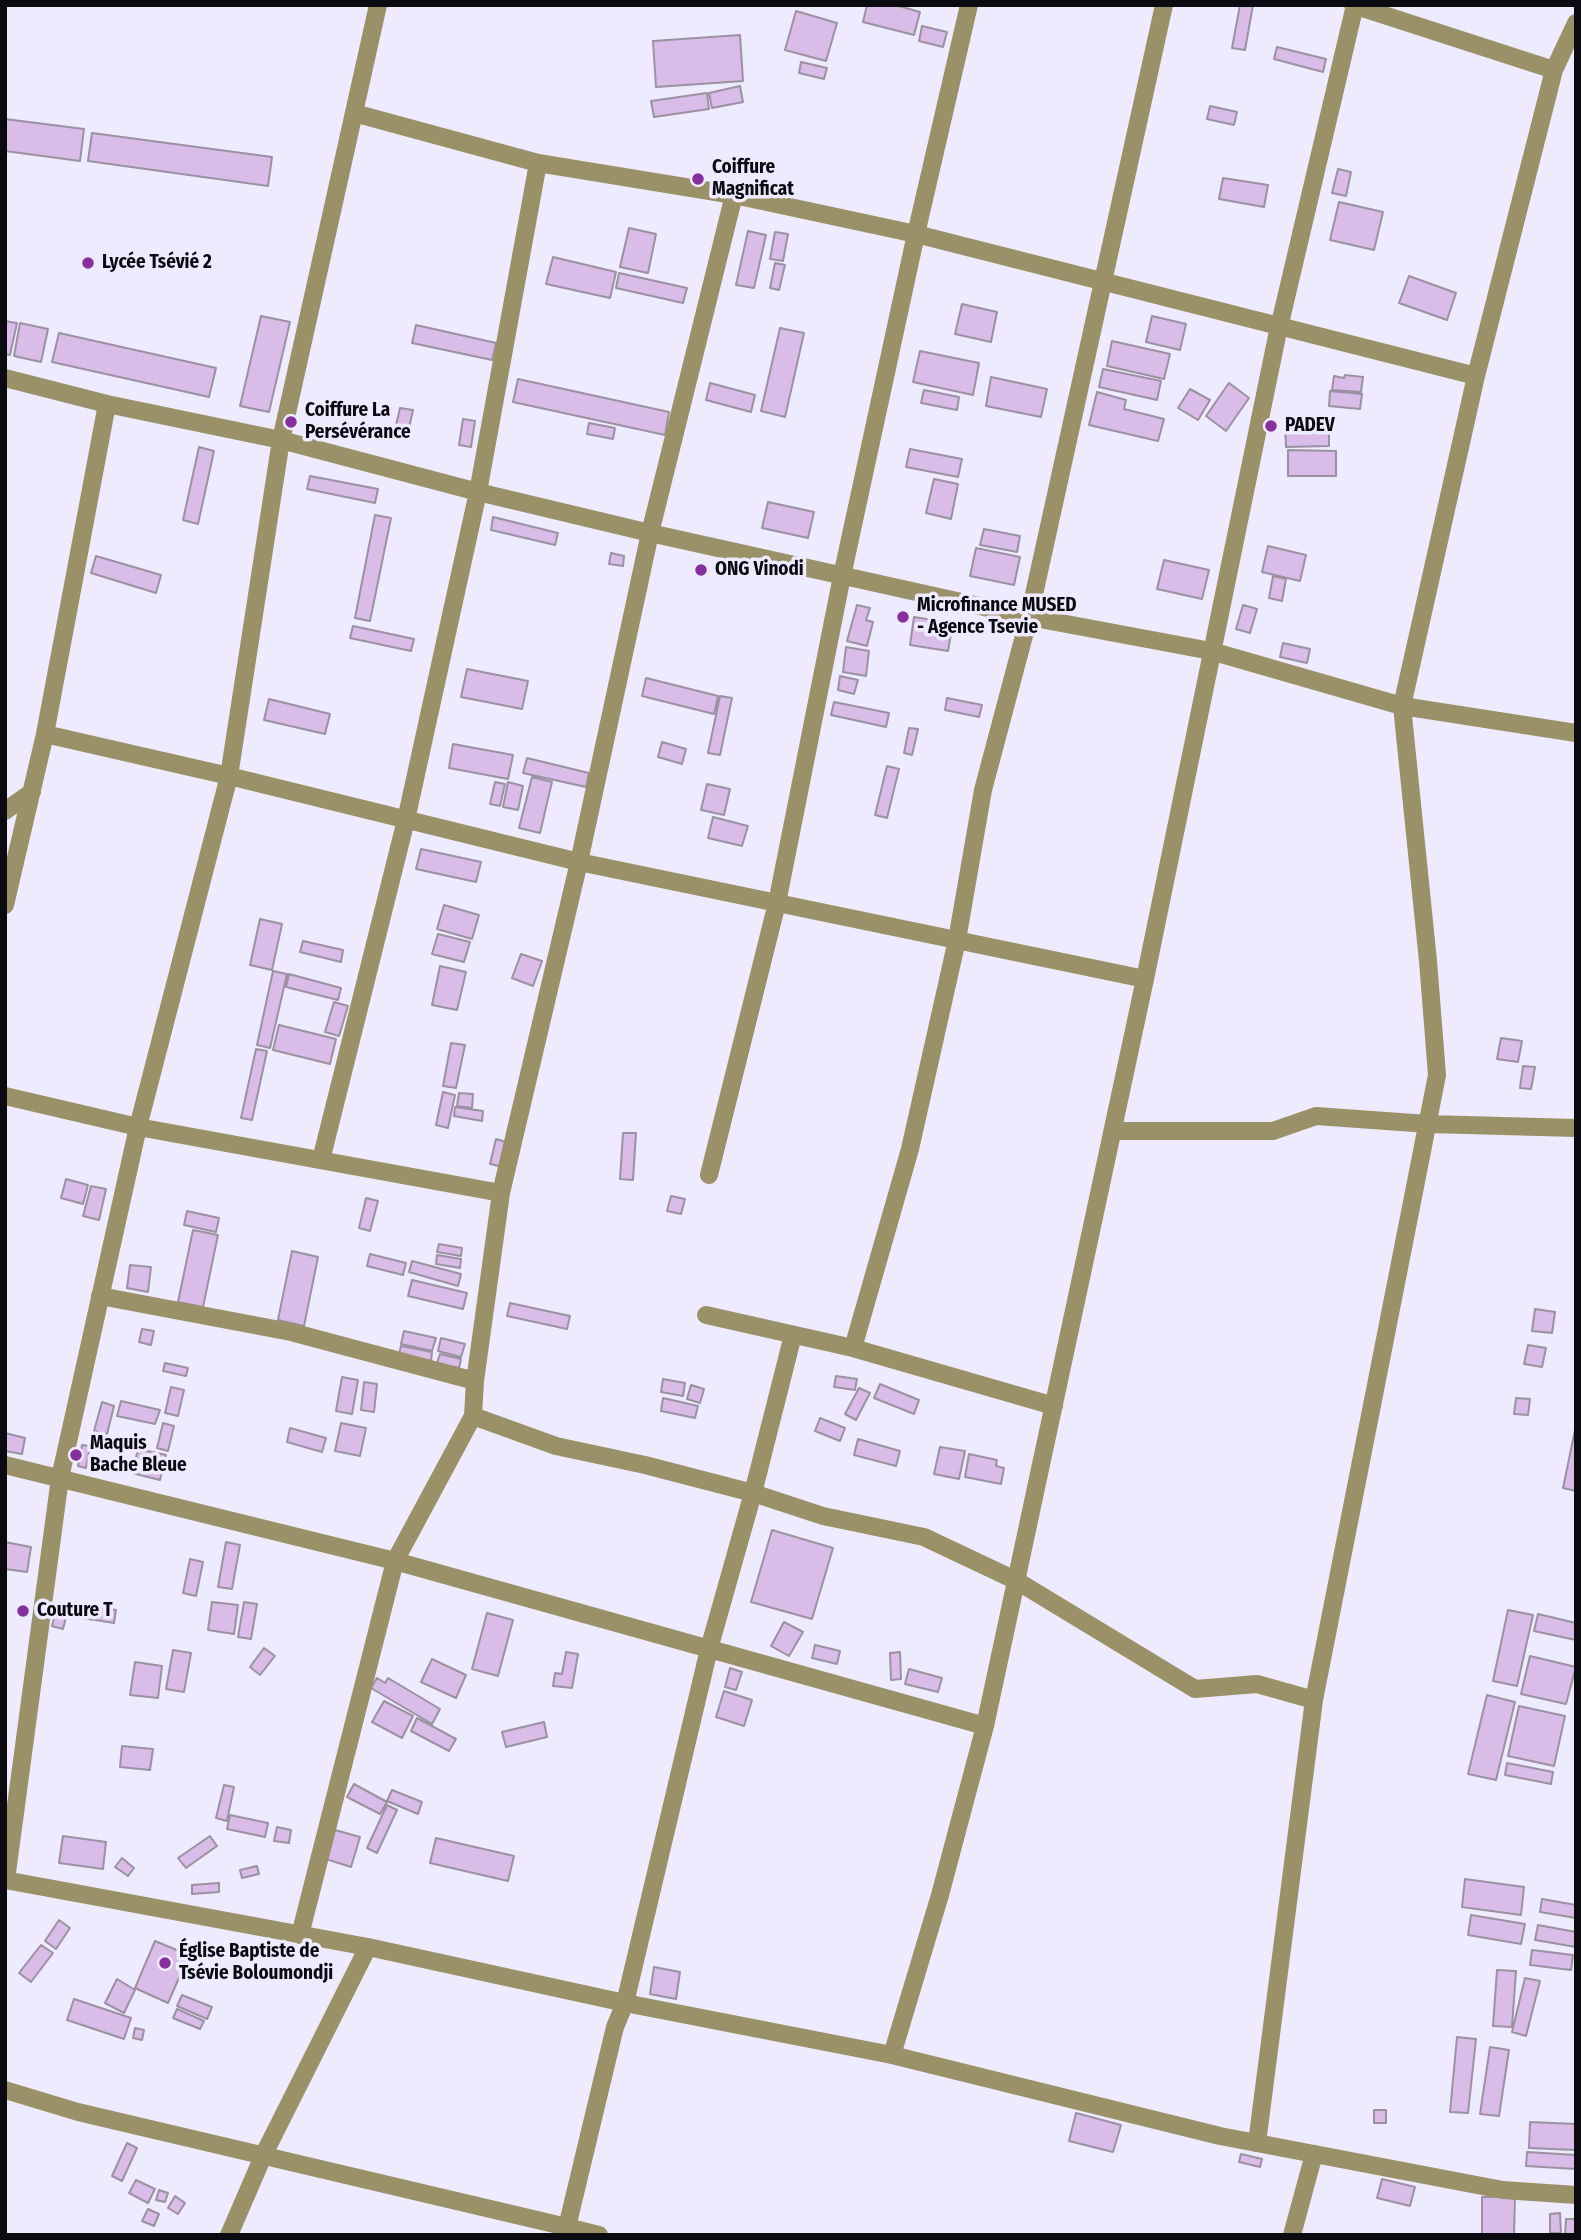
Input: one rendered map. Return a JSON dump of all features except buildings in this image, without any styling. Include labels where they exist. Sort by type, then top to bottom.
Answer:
[{"type":"street","points":[[378,5],[281,440],[229,776],[138,1127],[60,1478],[6,1880],[368,1947],[625,2003],[892,2055],[1220,2136],[1503,2190],[1576,2195]]},
{"type":"street","points":[[709,1175],[777,903],[842,576],[969,5]]},
{"type":"street","points":[[853,1348],[910,1149],[957,940],[982,790],[1029,617],[1164,5]]},
{"type":"street","points":[[892,2055],[940,1895],[985,1726],[1145,979],[1279,327],[1354,5],[1554,70]]},
{"type":"street","points":[[1257,2143],[1314,1700],[1437,1075],[1429,961],[1402,706],[1476,376],[1554,70],[1576,23]]},
{"type":"street","points":[[354,113],[538,163],[734,195],[916,234],[1476,376]]},
{"type":"street","points":[[321,1160],[406,820],[478,492],[538,163]]},
{"type":"street","points":[[300,1935],[395,1562],[473,1416],[475,1381],[501,1193],[579,862],[650,533],[734,195]]},
{"type":"street","points":[[5,378],[107,404],[281,440],[478,492],[650,533],[1029,617],[1211,651],[1402,706],[1576,733]]},
{"type":"street","points":[[5,905],[45,734],[107,404]]},
{"type":"street","points":[[45,734],[579,862],[1145,979]]},
{"type":"street","points":[[5,811],[32,792]]},
{"type":"street","points":[[5,1096],[138,1127],[501,1193]]},
{"type":"street","points":[[1112,1131],[1273,1131],[1316,1116],[1428,1124],[1576,1128]]},
{"type":"street","points":[[100,1296],[292,1332],[475,1381]]},
{"type":"street","points":[[706,1315],[853,1348],[1054,1406]]},
{"type":"street","points":[[566,2231],[615,2027],[625,2003],[709,1649],[753,1493],[793,1335]]},
{"type":"street","points":[[473,1416],[556,1446],[645,1465],[753,1493],[823,1516],[924,1537],[1017,1581],[1195,1689],[1257,1684],[1314,1700]]},
{"type":"street","points":[[5,1465],[395,1562],[985,1726]]},
{"type":"street","points":[[229,2235],[264,2154],[368,1947]]},
{"type":"street","points":[[5,2090],[78,2112],[264,2154],[566,2231],[598,2235]]},
{"type":"street","points":[[1292,2235],[1314,2154]]},
{"type":"place","name":"Coiffure Magnificat","points":[[698,179]]},
{"type":"place","name":"Lycée Tsévié 2","points":[[88,263]]},
{"type":"place","name":"Coiffure La Persévérance","points":[[291,422]]},
{"type":"place","name":"PADEV","points":[[1271,426]]},
{"type":"place","name":"ONG Vinodi","points":[[701,570]]},
{"type":"place","name":"Microfinance MUSED - Agence Tsevie","points":[[903,617]]},
{"type":"place","name":"Maquis Bache Bleue","points":[[76,1455]]},
{"type":"place","name":"Couture T","points":[[23,1611]]},
{"type":"place","name":"Église Baptiste de Tsévie Boloumondji","points":[[165,1963]]}]
